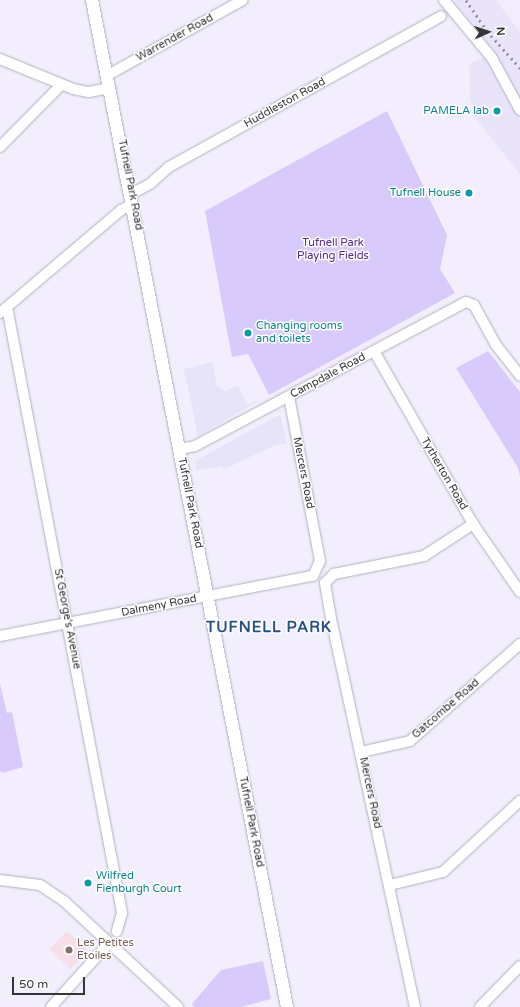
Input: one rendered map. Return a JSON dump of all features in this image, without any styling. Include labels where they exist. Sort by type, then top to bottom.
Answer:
[{"type":"street","name":"Tufnell Park Road","points":[[92,0],[108,75],[287,1007]]},
{"type":"street","name":"Warrender Road","points":[[108,75],[242,0]]},
{"type":"street","points":[[444,0],[489,53],[520,110]]},
{"type":"street","name":"Huddleston Road","points":[[3,310],[121,210],[169,167],[441,16]]},
{"type":"street","points":[[0,59],[60,86],[82,92],[110,88]]},
{"type":"street","points":[[0,147],[60,86]]},
{"type":"street","name":"Campdale Road","points":[[180,449],[195,446],[289,397],[456,305],[466,302],[474,305],[496,345],[520,376]]},
{"type":"street","name":"St George's Avenue","points":[[3,310],[68,623],[122,913],[116,931]]},
{"type":"street","name":"Tytherton Road","points":[[374,351],[473,524],[520,592]]},
{"type":"street","name":"Mercers Road","points":[[289,397],[320,561],[316,573]]},
{"type":"street","name":"Mercers Road","points":[[415,1007],[390,885],[325,589],[327,579],[334,574],[424,556],[473,524]]},
{"type":"street","name":"Dalmeny Road","points":[[0,636],[308,578],[316,573]]},
{"type":"street","name":"Gatcombe Road","points":[[361,752],[410,741],[520,644]]},
{"type":"street","points":[[390,885],[443,872],[520,801]]},
{"type":"street","points":[[0,880],[40,884],[64,901],[178,1007]]},
{"type":"street","points":[[51,1007],[109,943]]},
{"type":"street","points":[[480,1007],[520,966]]},
{"type":"shaded area","points":[[454,0],[496,0],[520,32],[520,175],[475,117],[470,98],[469,64],[495,52]]},
{"type":"shaded area","points":[[212,362],[217,386],[226,391],[237,385],[248,405],[269,395],[198,436],[184,369]]},
{"type":"shaded area","points":[[277,416],[281,416],[286,443],[273,446],[223,469],[222,466],[196,470],[195,461]]},
{"type":"shaded area","name":"Les Petites Etoiles","points":[[67,931],[88,951],[70,969],[50,949]]},
{"type":"green space","name":"Tufnell Park Playing Fields","points":[[387,111],[447,235],[440,269],[455,293],[269,395],[248,354],[232,357],[205,211]]},
{"type":"green space","points":[[488,351],[520,392],[520,476],[518,468],[456,368]]},
{"type":"green space","points":[[0,684],[7,713],[12,712],[23,767],[3,773],[0,771]]},
{"type":"green space","points":[[263,961],[271,999],[241,1007],[195,1007],[192,1004],[221,970]]},
{"type":"railway","points":[[466,0],[487,31],[520,68]]},
{"type":"place","name":"PAMELA lab","points":[[497,111]]},
{"type":"place","name":"Tufnell House","points":[[469,193]]},
{"type":"place","name":"Changing rooms and toilets","points":[[248,333]]},
{"type":"place","name":"Wilfred Fienburgh Court","points":[[88,883]]},
{"type":"place","name":"Les Petites Etoiles","points":[[69,950]]},
{"type":"district","name":"TUFNELL PARK","points":[[269,628]]}]
